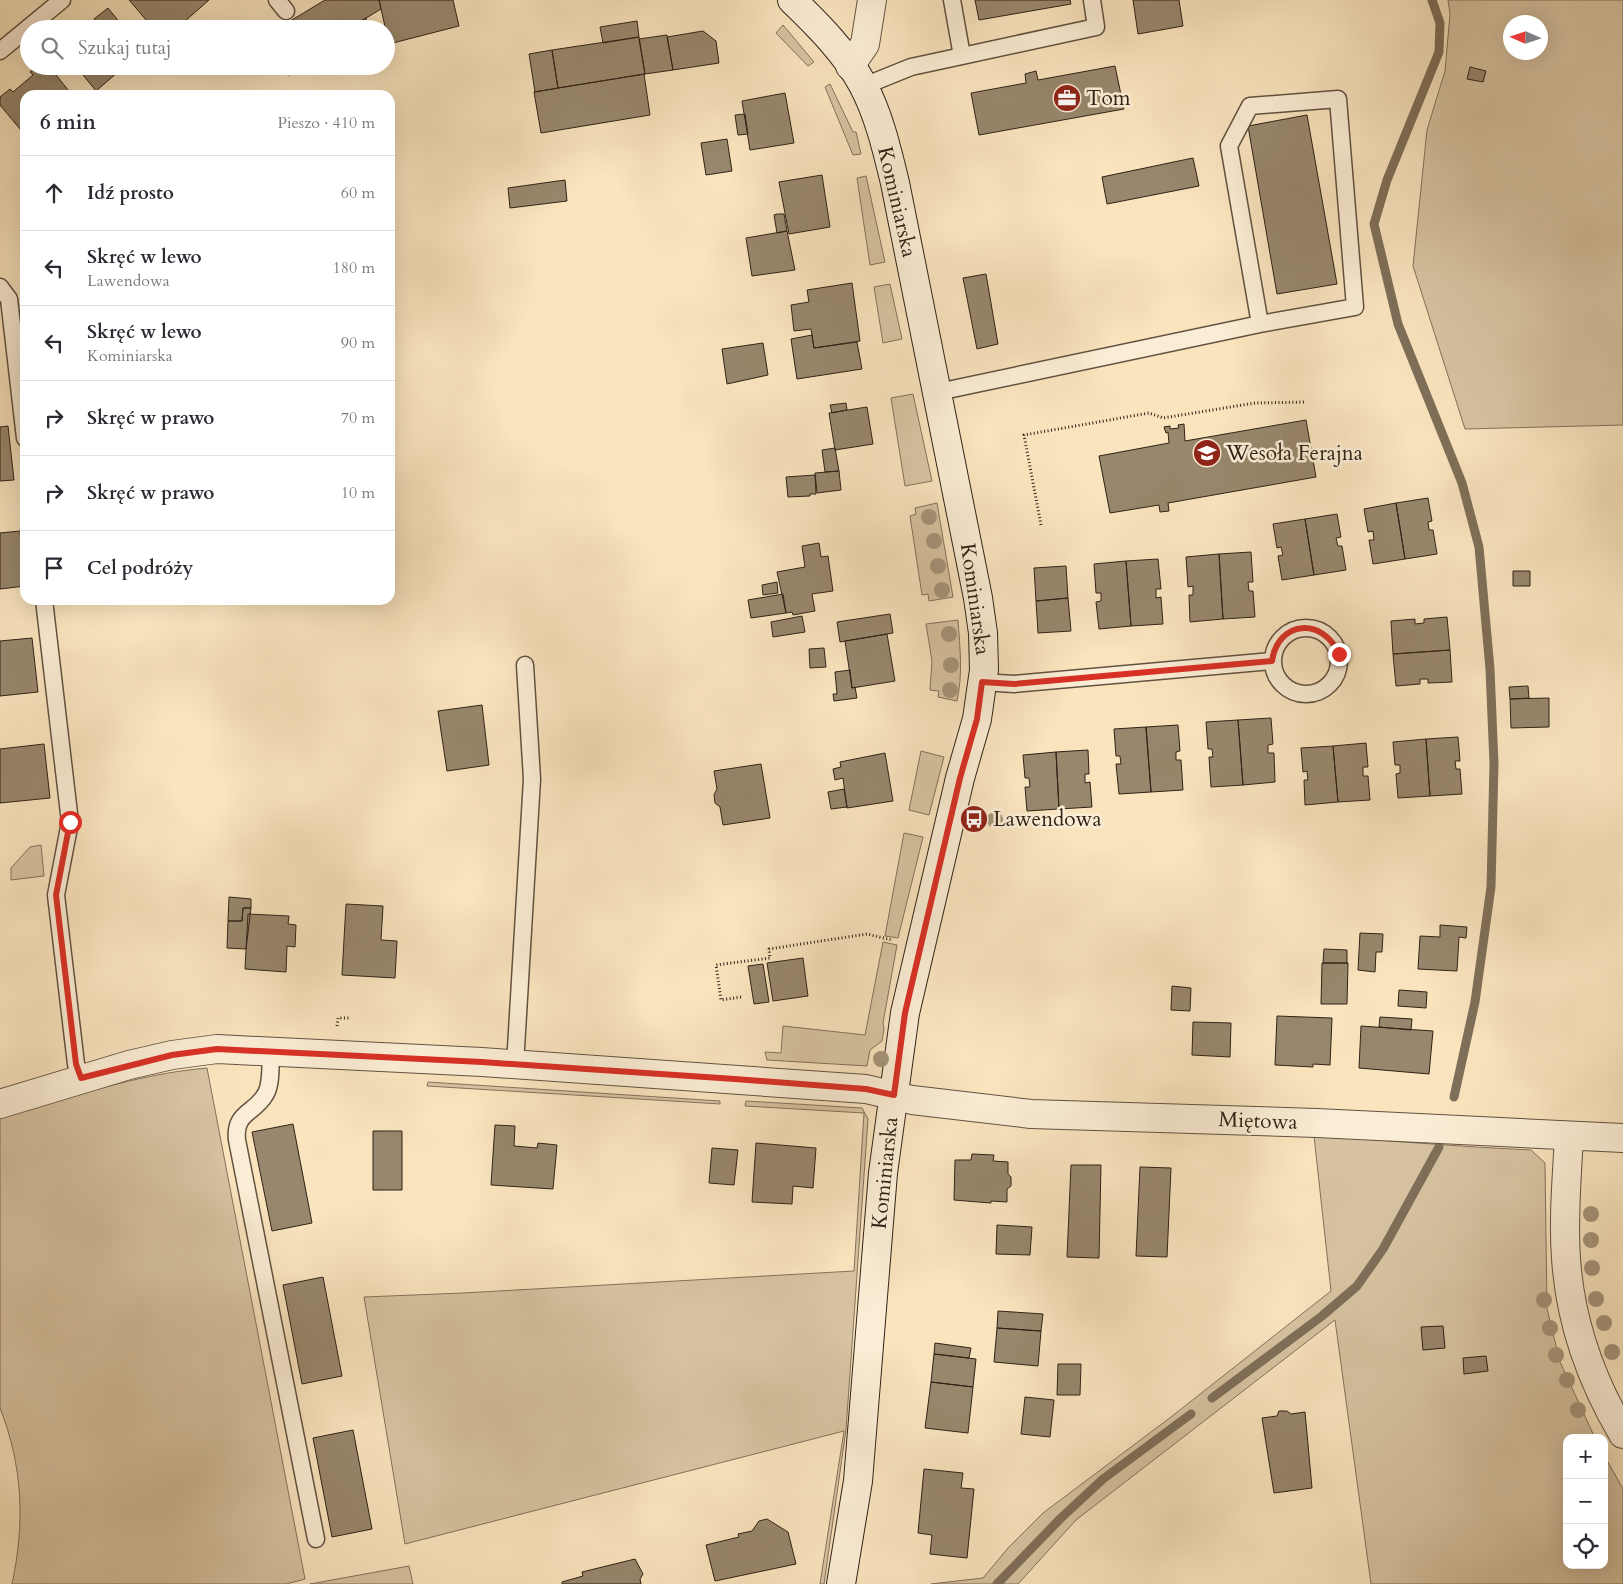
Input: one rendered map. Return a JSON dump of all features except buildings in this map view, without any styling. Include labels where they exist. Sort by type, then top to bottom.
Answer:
[{"type":"street","name":"Kominiarska","points":[[792,0],[836,46],[857,76],[885,144],[895,183],[938,392],[979,602],[984,655],[977,719],[958,787],[905,1013],[884,1173],[858,1481],[841,1584]]},
{"type":"street","points":[[857,76],[865,44],[872,0]]},
{"type":"street","points":[[0,1104],[81,1078],[172,1055],[217,1049],[515,1065],[866,1089],[894,1095]]},
{"type":"street","name":"Miętowa","points":[[894,1095],[912,1100],[963,1108],[1031,1114],[1317,1123],[1623,1138]]},
{"type":"street","points":[[1569,1136],[1566,1258],[1573,1311],[1586,1358],[1623,1434]]},
{"type":"lane","points":[[38,20],[62,0]]},
{"type":"lane","points":[[952,0],[962,56]]},
{"type":"lane","points":[[857,76],[911,67],[1096,27],[1092,0]]},
{"type":"lane","points":[[0,51],[20,35]]},
{"type":"lane","points":[[938,392],[1260,324],[1355,307],[1338,99],[1250,106],[1229,146],[1260,324]]},
{"type":"lane","points":[[0,287],[9,300],[20,395]]},
{"type":"lane","points":[[45,605],[70,822],[56,895],[76,1064],[81,1078]]},
{"type":"lane","points":[[1306,628],[1318,630],[1327,635],[1337,648],[1340,665],[1337,676],[1330,685],[1321,692],[1309,695],[1297,694],[1286,688],[1278,679],[1272,661],[1277,644],[1286,634],[1306,628]]},
{"type":"lane","points":[[982,682],[1014,684],[1272,661]]},
{"type":"lane","points":[[515,1065],[532,779],[525,665]]},
{"type":"lane","points":[[271,1052],[268,1089],[265,1097],[239,1120],[236,1140],[316,1539]]},
{"type":"path","points":[[1041,525],[1024,435],[1149,413],[1163,418],[1255,403],[1306,402]]},
{"type":"path","points":[[741,996],[721,1000],[716,965],[770,958],[769,949],[867,934],[883,938]]},
{"type":"shaded area","points":[[1448,0],[1623,0],[1623,425],[1465,429],[1413,266],[1427,130],[1445,71],[1450,14]]},
{"type":"shaded area","points":[[783,25],[814,62],[808,66],[776,33]]},
{"type":"shaded area","points":[[830,84],[853,132],[856,132],[861,154],[853,155],[825,87]]},
{"type":"shaded area","points":[[866,176],[885,262],[870,265],[857,178]]},
{"type":"shaded area","points":[[890,284],[902,339],[883,343],[874,287]]},
{"type":"shaded area","points":[[913,394],[932,481],[905,486],[891,398]]},
{"type":"shaded area","points":[[937,503],[953,597],[929,601],[928,594],[922,595],[910,516],[916,514],[915,508]]},
{"type":"shaded area","points":[[958,620],[960,671],[957,701],[938,697],[939,691],[930,690],[932,661],[926,624]]},
{"type":"shaded area","points":[[921,751],[944,757],[929,815],[909,810]]},
{"type":"shaded area","points":[[904,833],[923,837],[898,938],[885,936]]},
{"type":"shaded area","points":[[41,845],[44,876],[11,880],[11,868],[30,847]]},
{"type":"shaded area","points":[[883,942],[897,945],[883,1023],[882,1041],[870,1050],[867,1066],[767,1060],[765,1052],[781,1053],[783,1026],[865,1035]]},
{"type":"shaded area","points":[[207,1068],[305,1579],[286,1584],[12,1584],[19,1539],[20,1517],[17,1473],[8,1430],[0,1408],[0,1118],[128,1081]]},
{"type":"shaded area","points":[[428,1082],[720,1101],[720,1104],[427,1086]]},
{"type":"shaded area","points":[[746,1101],[862,1108],[868,1119],[846,1430],[824,1584],[820,1584],[844,1431],[405,1544],[364,1297],[854,1271],[864,1113],[745,1106]]},
{"type":"shaded area","points":[[1314,1136],[1531,1150],[1545,1163],[1547,1309],[1560,1362],[1593,1434],[1563,1434],[1563,1569],[1608,1569],[1608,1462],[1623,1489],[1623,1584],[1371,1584],[1335,1320],[1076,1520],[1018,1584],[931,1584],[983,1578],[1008,1548],[1043,1513],[1171,1417],[1331,1291]]},
{"type":"shaded area","points":[[409,1566],[413,1584],[310,1584]]},
{"type":"waterway","points":[[1432,0],[1440,23],[1439,52],[1387,180],[1374,224],[1398,324],[1462,483],[1479,547],[1490,669],[1494,764],[1491,887],[1475,1002],[1454,1097]]},
{"type":"waterway","points":[[1212,1398],[1322,1316],[1357,1286],[1383,1249],[1439,1147]]},
{"type":"waterway","points":[[997,1584],[1061,1518],[1103,1479],[1191,1414]]},
{"type":"place","name":"Tom","points":[[1067,98]]},
{"type":"place","name":"Wesoła Ferajna","points":[[1207,453]]},
{"type":"place","name":"Lawendowa","points":[[974,819]]},
{"type":"route","points":[[70,822],[56,895],[76,1064],[81,1078],[172,1055],[217,1049],[482,1062],[735,1079],[866,1089],[894,1095],[905,1013],[960,778],[977,719],[982,682],[1014,684],[1272,661],[1277,644],[1286,634],[1306,628],[1318,630],[1327,635],[1334,643],[1339,654]]}]
